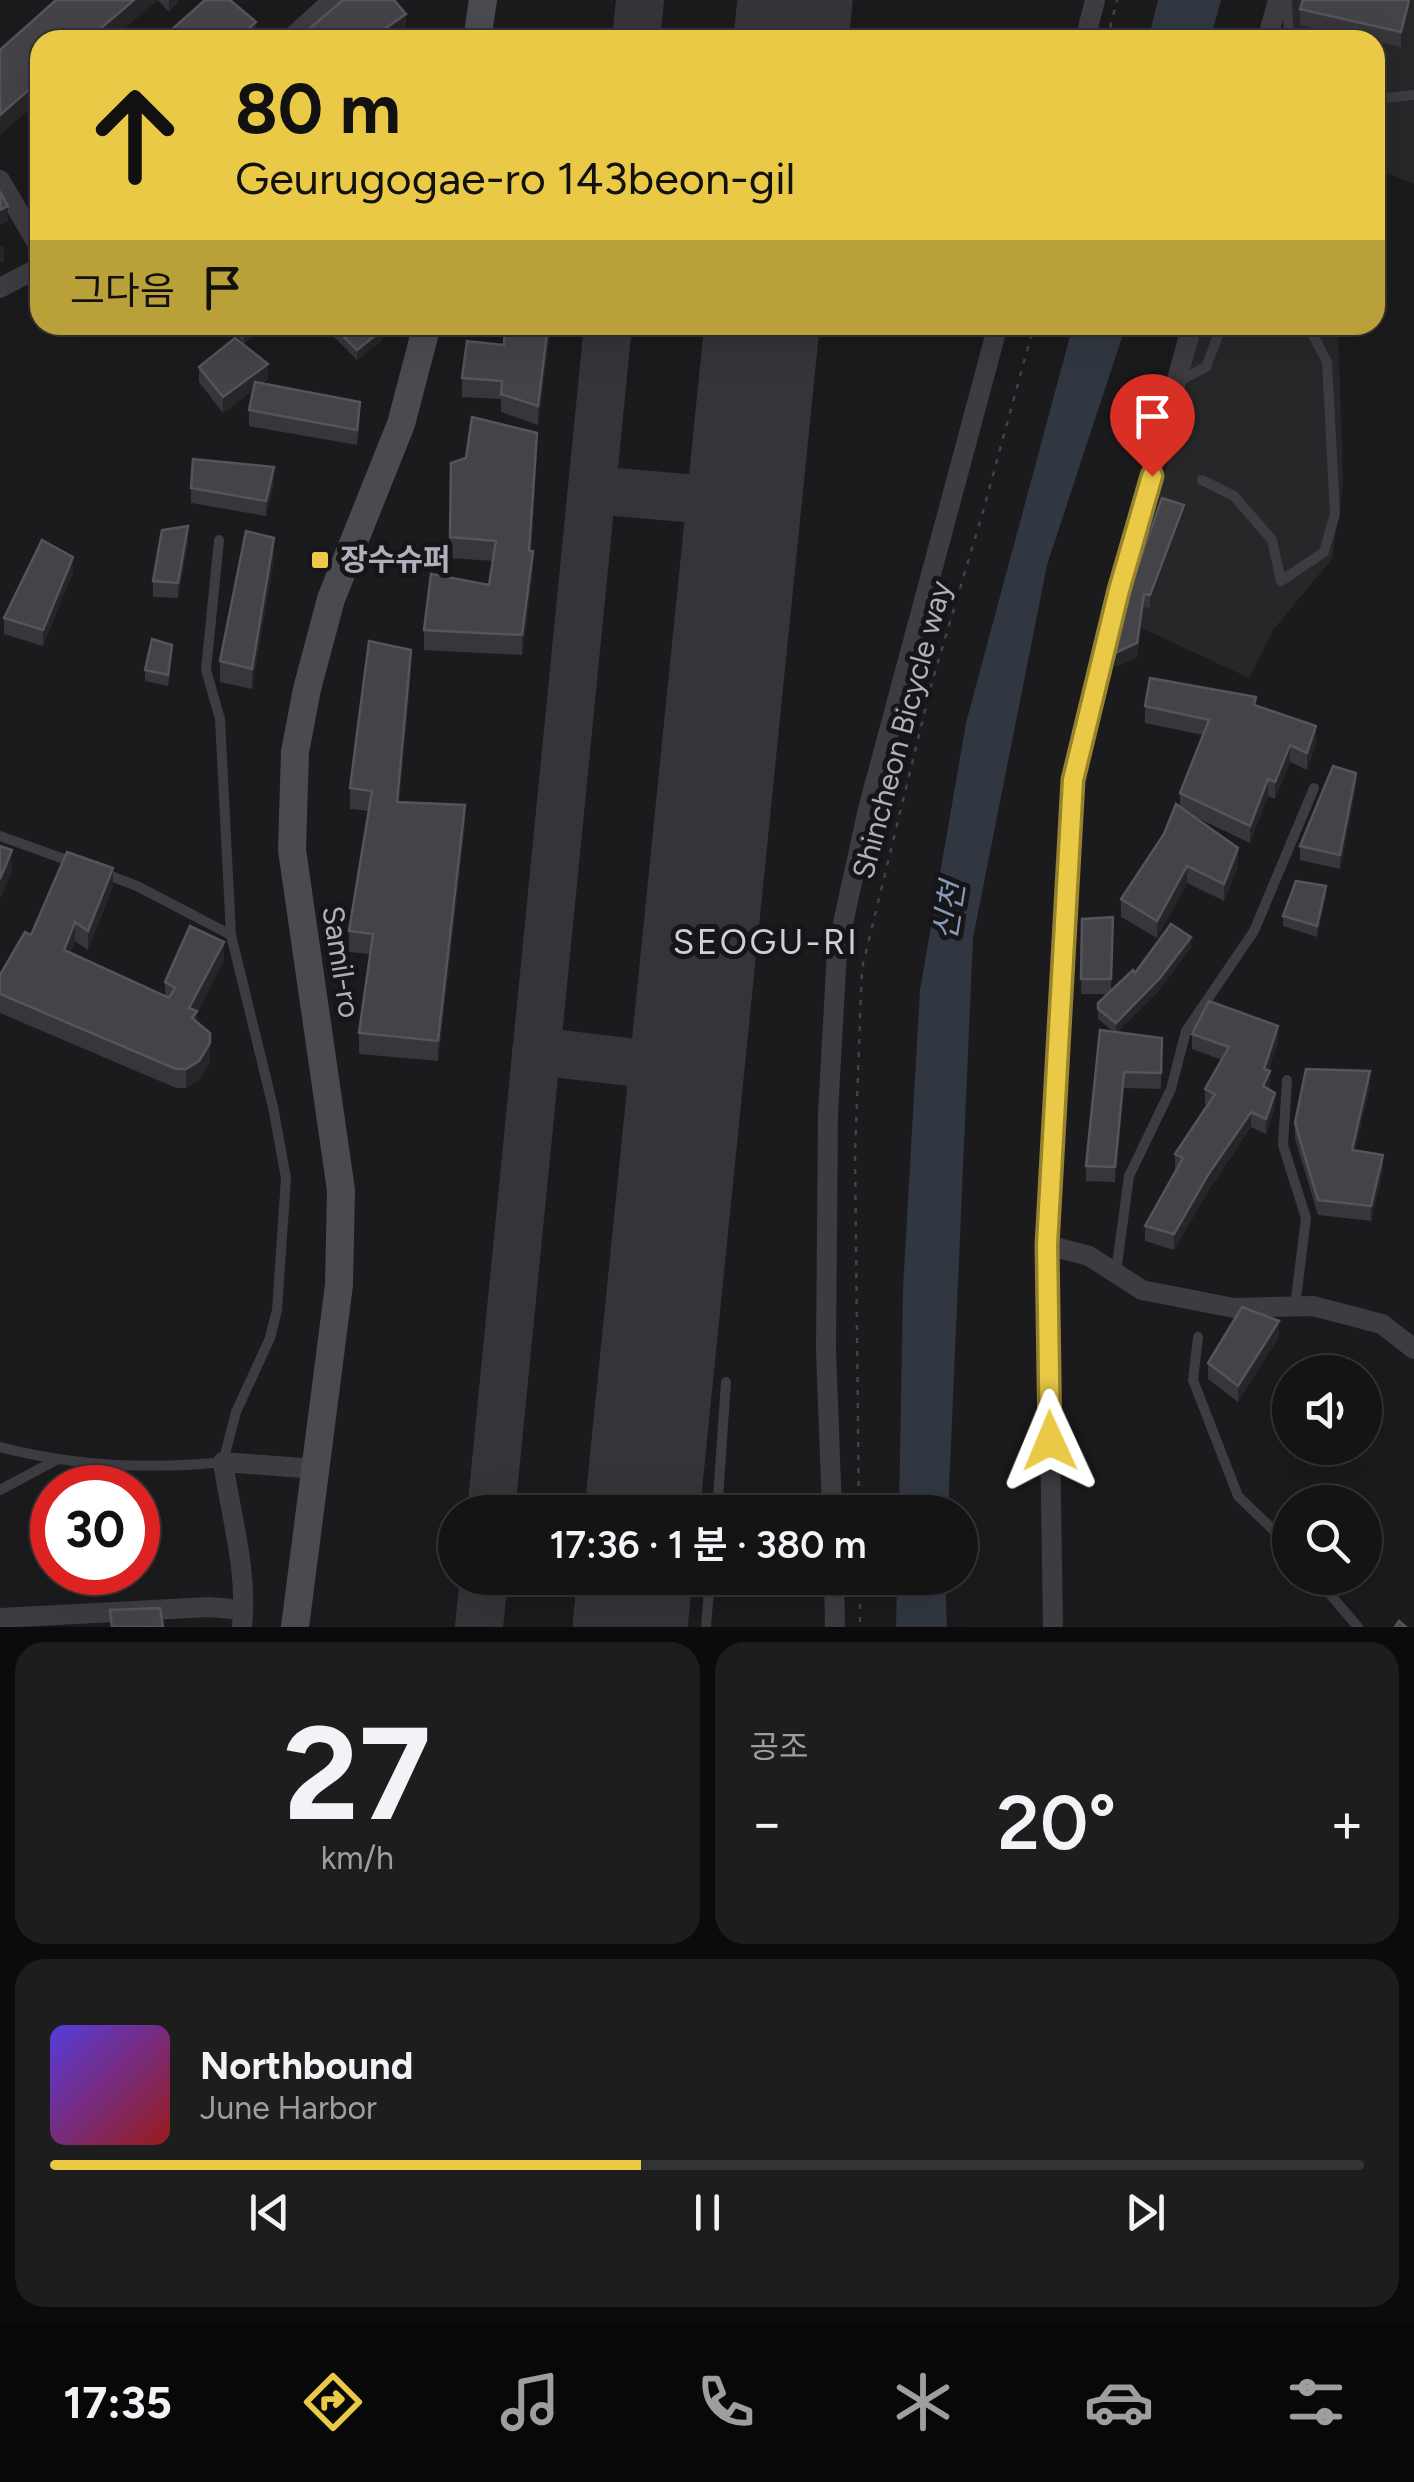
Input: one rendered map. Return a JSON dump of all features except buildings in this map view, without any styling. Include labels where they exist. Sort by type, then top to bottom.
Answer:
[{"type":"main road","points":[[478,30],[483,0]]},
{"type":"main road","name":"Samil-ro","points":[[295,1627],[339,1285],[341,1190],[292,850],[295,752],[331,600],[401,424],[424,335]]},
{"type":"street","points":[[300,30],[332,0]]},
{"type":"street","points":[[1088,30],[1095,0]]},
{"type":"street","points":[[1270,30],[1278,0]]},
{"type":"street","points":[[0,180],[30,231]]},
{"type":"street","points":[[0,288],[30,272]]},
{"type":"street","points":[[831,1495],[826,1350],[827,1173],[836,951],[868,808],[995,335]]},
{"type":"street","points":[[1052,1627],[1047,1245],[1073,780],[1119,590],[1190,335]]},
{"type":"street","points":[[1047,1245],[1089,1256],[1142,1290],[1234,1308],[1313,1306],[1382,1324],[1414,1350]]},
{"type":"street","points":[[0,1618],[209,1607],[243,1619],[242,1560],[223,1462],[316,1470]]},
{"type":"street","points":[[834,1595],[835,1627]]},
{"type":"lane","points":[[1287,0],[1288,30]]},
{"type":"lane","points":[[1385,97],[1414,95]]},
{"type":"lane","points":[[1178,382],[1206,367],[1218,335]]},
{"type":"lane","points":[[1202,480],[1234,496],[1272,540],[1281,581],[1324,552],[1335,514],[1326,362],[1313,335]]},
{"type":"lane","points":[[0,1447],[56,1460],[170,1467],[223,1462],[236,1412],[270,1338],[278,1310],[286,1178],[274,1107],[231,935],[220,719],[206,670],[219,540]]},
{"type":"lane","points":[[1116,1273],[1129,1176],[1171,1090],[1186,1031],[1254,931],[1314,788]]},
{"type":"lane","points":[[0,836],[137,886],[231,935]]},
{"type":"lane","points":[[1287,1080],[1282,1144],[1306,1218],[1295,1306]]},
{"type":"lane","points":[[1198,1337],[1192,1380],[1238,1496],[1272,1524]]},
{"type":"lane","points":[[717,1495],[726,1382]]},
{"type":"lane","points":[[0,1490],[56,1460]]},
{"type":"lane","points":[[706,1627],[709,1595]]},
{"type":"lane","points":[[1331,1595],[1358,1627]]},
{"type":"path","points":[[1110,30],[1117,0]]},
{"type":"path","name":"Shincheon Bicycle way","points":[[860,1495],[855,1153],[862,968],[932,682],[1031,335]]},
{"type":"path","points":[[860,1595],[860,1627]]},
{"type":"shaded area","points":[[1291,0],[1414,0],[1414,184],[1388,174],[1385,179],[1385,30],[1284,30]]},
{"type":"shaded area","points":[[1199,335],[1338,335],[1343,483],[1332,559],[1273,630],[1249,678],[1120,618],[1162,485]]},
{"type":"water","points":[[1158,0],[1221,0],[1213,30],[1150,30]]},
{"type":"water","name":"신천","points":[[1070,335],[1123,335],[1047,565],[973,938],[949,1495],[899,1495],[903,1288],[920,990],[966,723]]},
{"type":"water","points":[[897,1595],[946,1595],[947,1627],[896,1627]]},
{"type":"taxiway","points":[[637,30],[640,0]]},
{"type":"taxiway","points":[[493,1495],[607,335]]},
{"type":"taxiway","points":[[592,490],[744,503]]},
{"type":"taxiway","points":[[536,1051],[687,1069]]},
{"type":"taxiway","points":[[479,1627],[482,1595]]},
{"type":"runway","points":[[792,30],[795,0]]},
{"type":"runway","points":[[644,1495],[761,335]]},
{"type":"runway","points":[[630,1627],[633,1595]]},
{"type":"place","name":"장수슈퍼","points":[[320,560]]},
{"type":"district","name":"SEOGU-RI","points":[[766,942]]},
{"type":"route","points":[[1050,1441],[1047,1245],[1073,780],[1119,590],[1152,476]]}]
